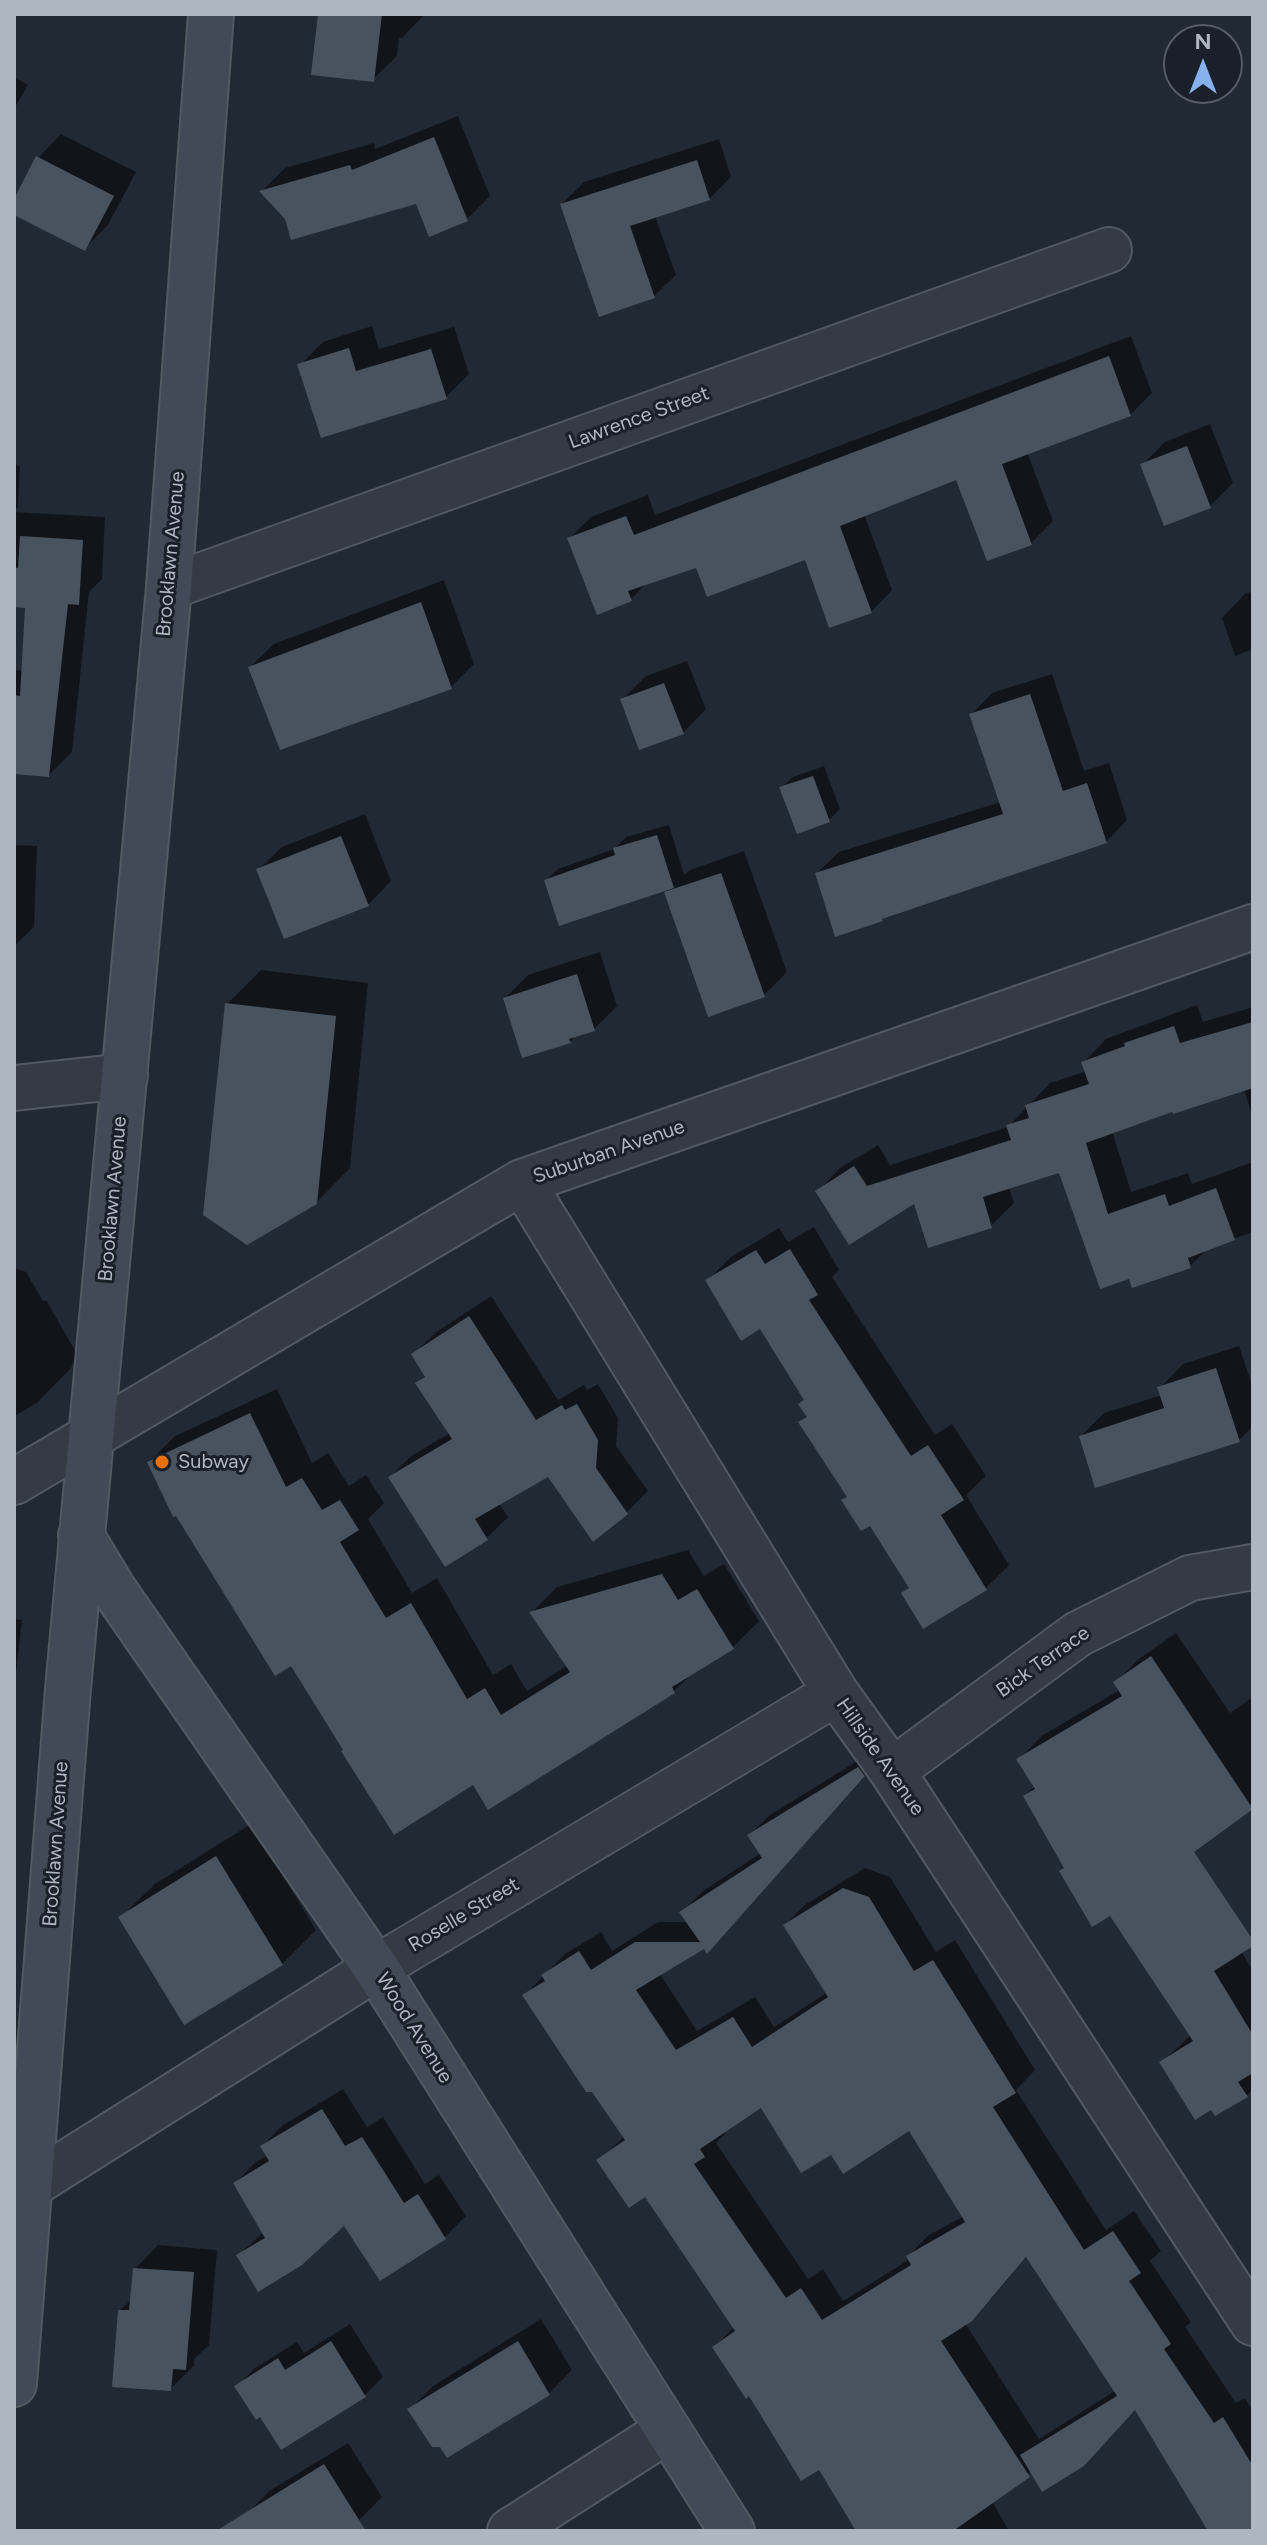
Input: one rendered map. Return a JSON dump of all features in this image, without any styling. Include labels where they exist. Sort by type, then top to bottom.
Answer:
[{"type":"street","name":"Brooklawn Avenue","points":[[14,2384],[22,2191],[169,587],[211,14]]},
{"type":"street","name":"Lawrence Street","points":[[169,587],[1109,250]]},
{"type":"street","name":"Suburban Avenue","points":[[14,1482],[522,1182],[1253,927]]},
{"type":"street","points":[[14,1088],[125,1076]]},
{"type":"street","name":"Hillside Avenue","points":[[522,1182],[836,1693],[892,1771],[1253,2323]]},
{"type":"street","name":"Wood Avenue","points":[[81,1535],[114,1590],[376,1968],[732,2531]]},
{"type":"street","name":"Bick Terrace","points":[[892,1771],[1078,1634],[1190,1578],[1253,1567]]},
{"type":"street","name":"Roselle Street","points":[[22,2191],[376,1968],[836,1693]]},
{"type":"street","points":[[510,2531],[668,2430]]},
{"type":"building","points":[[318,14],[382,14],[374,82],[311,75]]},
{"type":"building","points":[[434,137],[468,221],[429,237],[416,204],[291,240],[285,219],[259,191],[350,165],[352,170]]},
{"type":"building","points":[[36,156],[114,196],[85,251],[14,215],[14,199]]},
{"type":"building","points":[[697,160],[710,200],[630,226],[655,298],[599,317],[560,204]]},
{"type":"building","points":[[349,348],[356,371],[431,349],[447,399],[321,438],[297,364]]},
{"type":"building","points":[[1109,356],[1131,416],[1002,464],[1032,545],[987,561],[956,480],[840,526],[872,613],[829,628],[805,560],[707,597],[696,568],[628,591],[632,601],[597,615],[567,538],[626,516],[634,535]]},
{"type":"building","points":[[1187,446],[1211,508],[1164,526],[1140,464]]},
{"type":"building","points":[[20,536],[83,540],[79,605],[68,604],[49,777],[14,774],[14,695],[20,696],[25,608],[14,607],[14,567],[18,568]]},
{"type":"building","points":[[421,602],[452,689],[280,750],[248,667]]},
{"type":"building","points":[[664,683],[684,734],[639,750],[620,699]]},
{"type":"building","points":[[1030,694],[1063,791],[1087,783],[1107,843],[835,937],[815,873],[1003,814],[969,714]]},
{"type":"building","points":[[813,776],[830,822],[797,834],[779,787]]},
{"type":"building","points":[[657,835],[674,888],[559,926],[544,880],[615,855],[613,848]]},
{"type":"building","points":[[341,836],[369,906],[284,939],[256,869]]},
{"type":"building","points":[[721,873],[765,997],[708,1017],[664,892]]},
{"type":"building","points":[[577,974],[595,1031],[569,1039],[571,1043],[522,1058],[503,998]]},
{"type":"building","points":[[225,1003],[336,1016],[317,1204],[247,1245],[203,1215]]},
{"type":"building","points":[[1253,1022],[1253,1088],[1172,1112],[1086,1143],[1108,1214],[1165,1194],[1169,1206],[1216,1188],[1235,1240],[1188,1258],[1191,1268],[1132,1288],[1129,1279],[1100,1289],[1059,1173],[983,1197],[992,1228],[928,1248],[914,1204],[849,1245],[815,1191],[854,1166],[867,1186],[1011,1140],[1006,1125],[1029,1118],[1025,1105],[1089,1084],[1081,1062],[1125,1046],[1124,1043],[1174,1026],[1180,1043]]},
{"type":"building","points":[[790,1249],[818,1295],[809,1300],[911,1456],[928,1445],[964,1500],[941,1515],[987,1590],[923,1629],[901,1593],[909,1588],[870,1526],[861,1531],[841,1500],[847,1497],[798,1422],[807,1417],[798,1404],[804,1400],[760,1329],[741,1341],[705,1280],[756,1250],[765,1264]]},
{"type":"building","points":[[469,1316],[536,1420],[562,1405],[565,1410],[577,1404],[598,1440],[596,1468],[628,1514],[593,1542],[548,1477],[475,1519],[488,1540],[445,1567],[388,1477],[452,1439],[415,1383],[425,1377],[411,1354]]},
{"type":"building","points":[[1216,1368],[1240,1442],[1095,1488],[1079,1436],[1164,1408],[1157,1387]]},
{"type":"building","points":[[250,1413],[286,1487],[302,1478],[322,1510],[340,1500],[359,1530],[340,1542],[386,1618],[411,1603],[467,1699],[485,1688],[501,1715],[570,1672],[529,1612],[662,1574],[678,1600],[697,1589],[734,1649],[672,1687],[675,1693],[488,1810],[473,1785],[394,1835],[291,1666],[275,1676],[176,1516],[173,1517],[147,1462]]},
{"type":"building","points":[[1151,1656],[1253,1809],[1194,1852],[1253,1940],[1253,1946],[1214,1971],[1253,2035],[1253,2073],[1238,2082],[1248,2097],[1215,2116],[1211,2110],[1195,2120],[1159,2062],[1193,2041],[1110,1916],[1092,1927],[1059,1871],[1064,1868],[1023,1796],[1035,1789],[1016,1759],[1122,1696],[1113,1682]]},
{"type":"building","points":[[858,1767],[865,1776],[707,1954],[704,1949],[636,1990],[676,2050],[733,2017],[752,2047],[828,1997],[783,1925],[843,1888],[869,1897],[914,1971],[933,1960],[1016,2093],[993,2107],[1084,2250],[1113,2231],[1141,2273],[1129,2281],[1171,2344],[1164,2349],[1214,2423],[1223,2417],[1253,2466],[1253,2531],[1208,2531],[1135,2410],[1084,2466],[1042,2492],[1020,2455],[1117,2396],[1026,2257],[972,2321],[941,2341],[1030,2477],[953,2531],[856,2531],[819,2470],[801,2481],[749,2396],[746,2399],[712,2347],[735,2331],[645,2197],[629,2208],[596,2160],[625,2140],[592,2092],[586,2092],[522,1995],[545,1981],[541,1975],[579,1951],[591,1970],[635,1942],[700,1942],[679,1912],[762,1858],[747,1835]],"holes":[[[761,2108],[801,2173],[831,2155],[843,2174],[909,2131],[965,2222],[906,2256],[911,2265],[822,2320],[801,2288],[786,2298],[694,2164],[705,2157],[700,2149]]]},
{"type":"building","points":[[216,1856],[283,1965],[184,2025],[118,1917]]},
{"type":"building","points":[[322,2109],[345,2146],[362,2137],[404,2203],[418,2194],[446,2239],[380,2281],[344,2226],[302,2265],[258,2292],[236,2255],[265,2238],[233,2183],[269,2161],[260,2146]]},
{"type":"building","points":[[133,2268],[194,2272],[186,2370],[173,2369],[171,2391],[112,2387],[118,2310],[129,2310]]},
{"type":"building","points":[[331,2341],[366,2397],[281,2450],[260,2417],[256,2420],[234,2386],[278,2358],[285,2370]]},
{"type":"building","points":[[518,2341],[550,2395],[447,2458],[440,2447],[432,2447],[407,2409]]},
{"type":"building","points":[[324,2464],[366,2531],[216,2531]]},
{"type":"place","name":"Subway","points":[[162,1462]]}]
